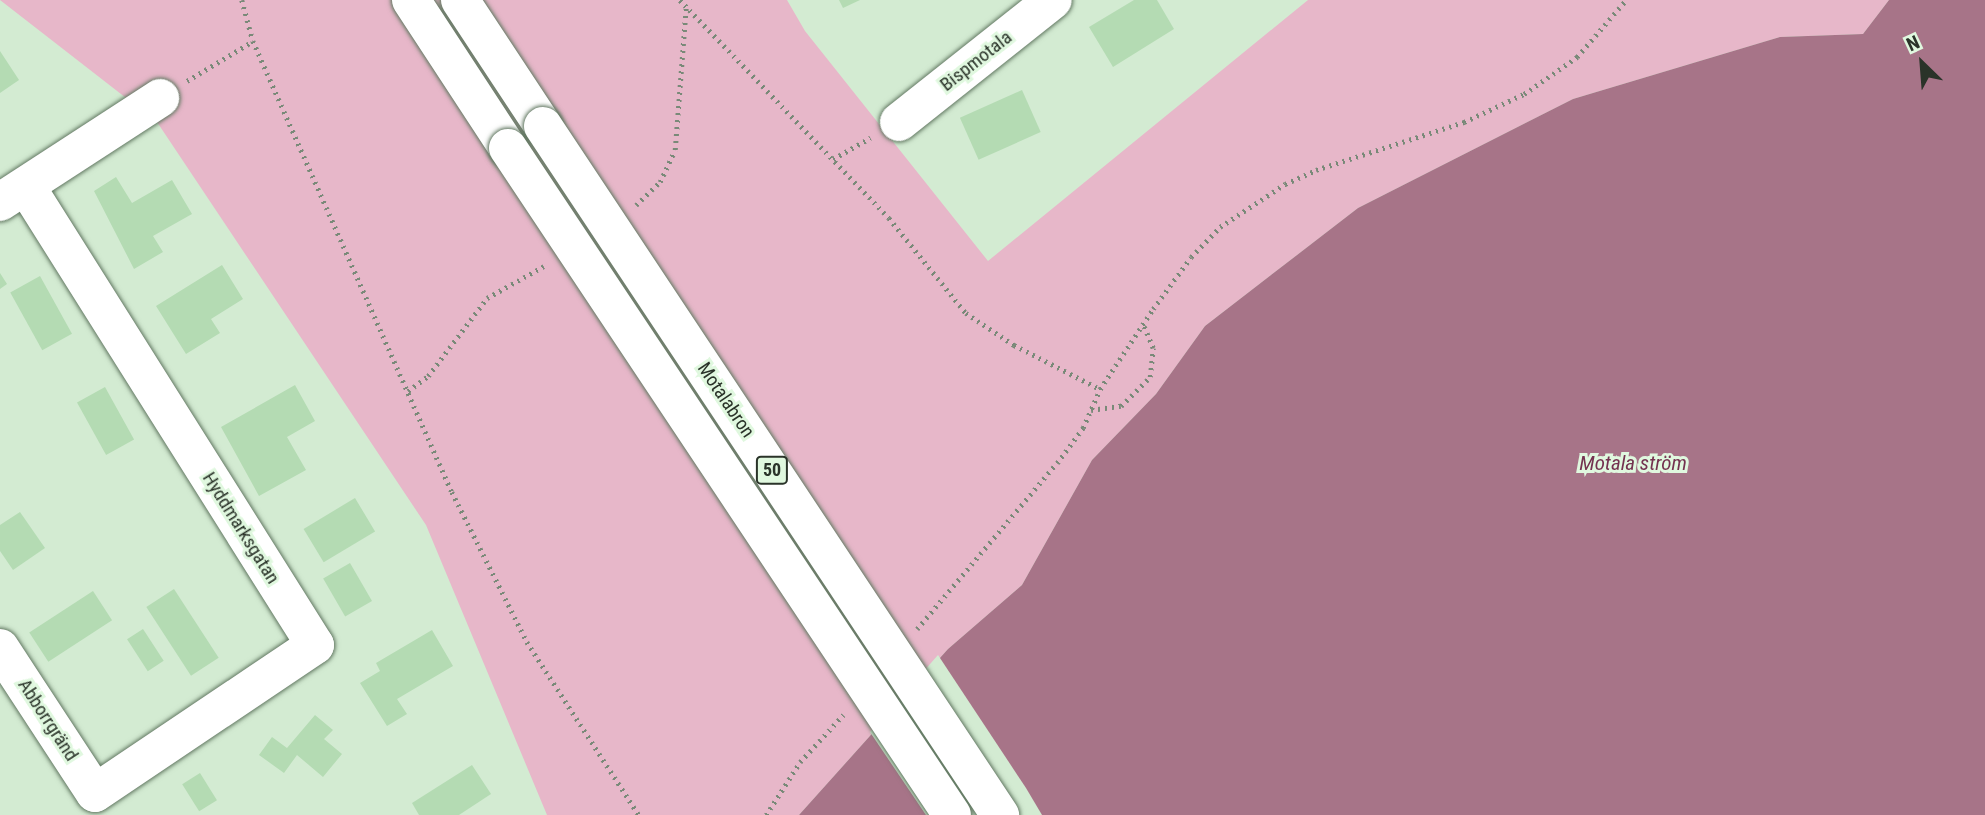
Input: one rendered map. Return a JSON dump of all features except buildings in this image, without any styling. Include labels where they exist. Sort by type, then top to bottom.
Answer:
[{"type":"main road","name":"50","points":[[411,0],[952,815]]},
{"type":"main road","name":"Motalabron","points":[[460,0],[1000,815]]},
{"type":"main road","name":"Bispmotala","points":[[899,122],[1053,0]]},
{"type":"main road","name":"Hyddmarksgatan","points":[[95,793],[316,645],[13,194],[160,98]]},
{"type":"main road","name":"Abborrgränd","points":[[0,648],[95,793]]},
{"type":"path","points":[[242,0],[253,41],[496,583],[560,698],[639,815]]},
{"type":"path","points":[[680,0],[833,159],[966,313],[1014,345],[1100,389]]},
{"type":"path","points":[[912,635],[1057,463],[1091,410],[1100,389],[1191,257],[1254,202],[1316,170],[1464,122],[1524,94],[1577,57],[1626,0]]},
{"type":"path","points":[[160,98],[253,41]]},
{"type":"path","points":[[833,159],[899,122]]},
{"type":"path","points":[[1091,410],[1121,405],[1150,377],[1153,348],[1143,325]]},
{"type":"path","points":[[766,815],[800,762],[850,707]]},
{"type":"shaded area","points":[[0,0],[787,0],[805,31],[988,261],[1308,0],[1889,0],[1863,34],[1780,37],[1573,99],[1358,208],[1205,326],[1156,394],[1092,460],[1022,585],[948,649],[799,815],[547,815],[426,525],[157,122]]},
{"type":"water","name":"Motala ström","points":[[1889,0],[1985,0],[1985,815],[799,815],[948,649],[1022,585],[1092,460],[1156,394],[1205,326],[1358,208],[1573,99],[1780,37],[1863,34]]},
{"type":"pier","points":[[938,655],[1042,815],[926,815],[870,732]]}]
